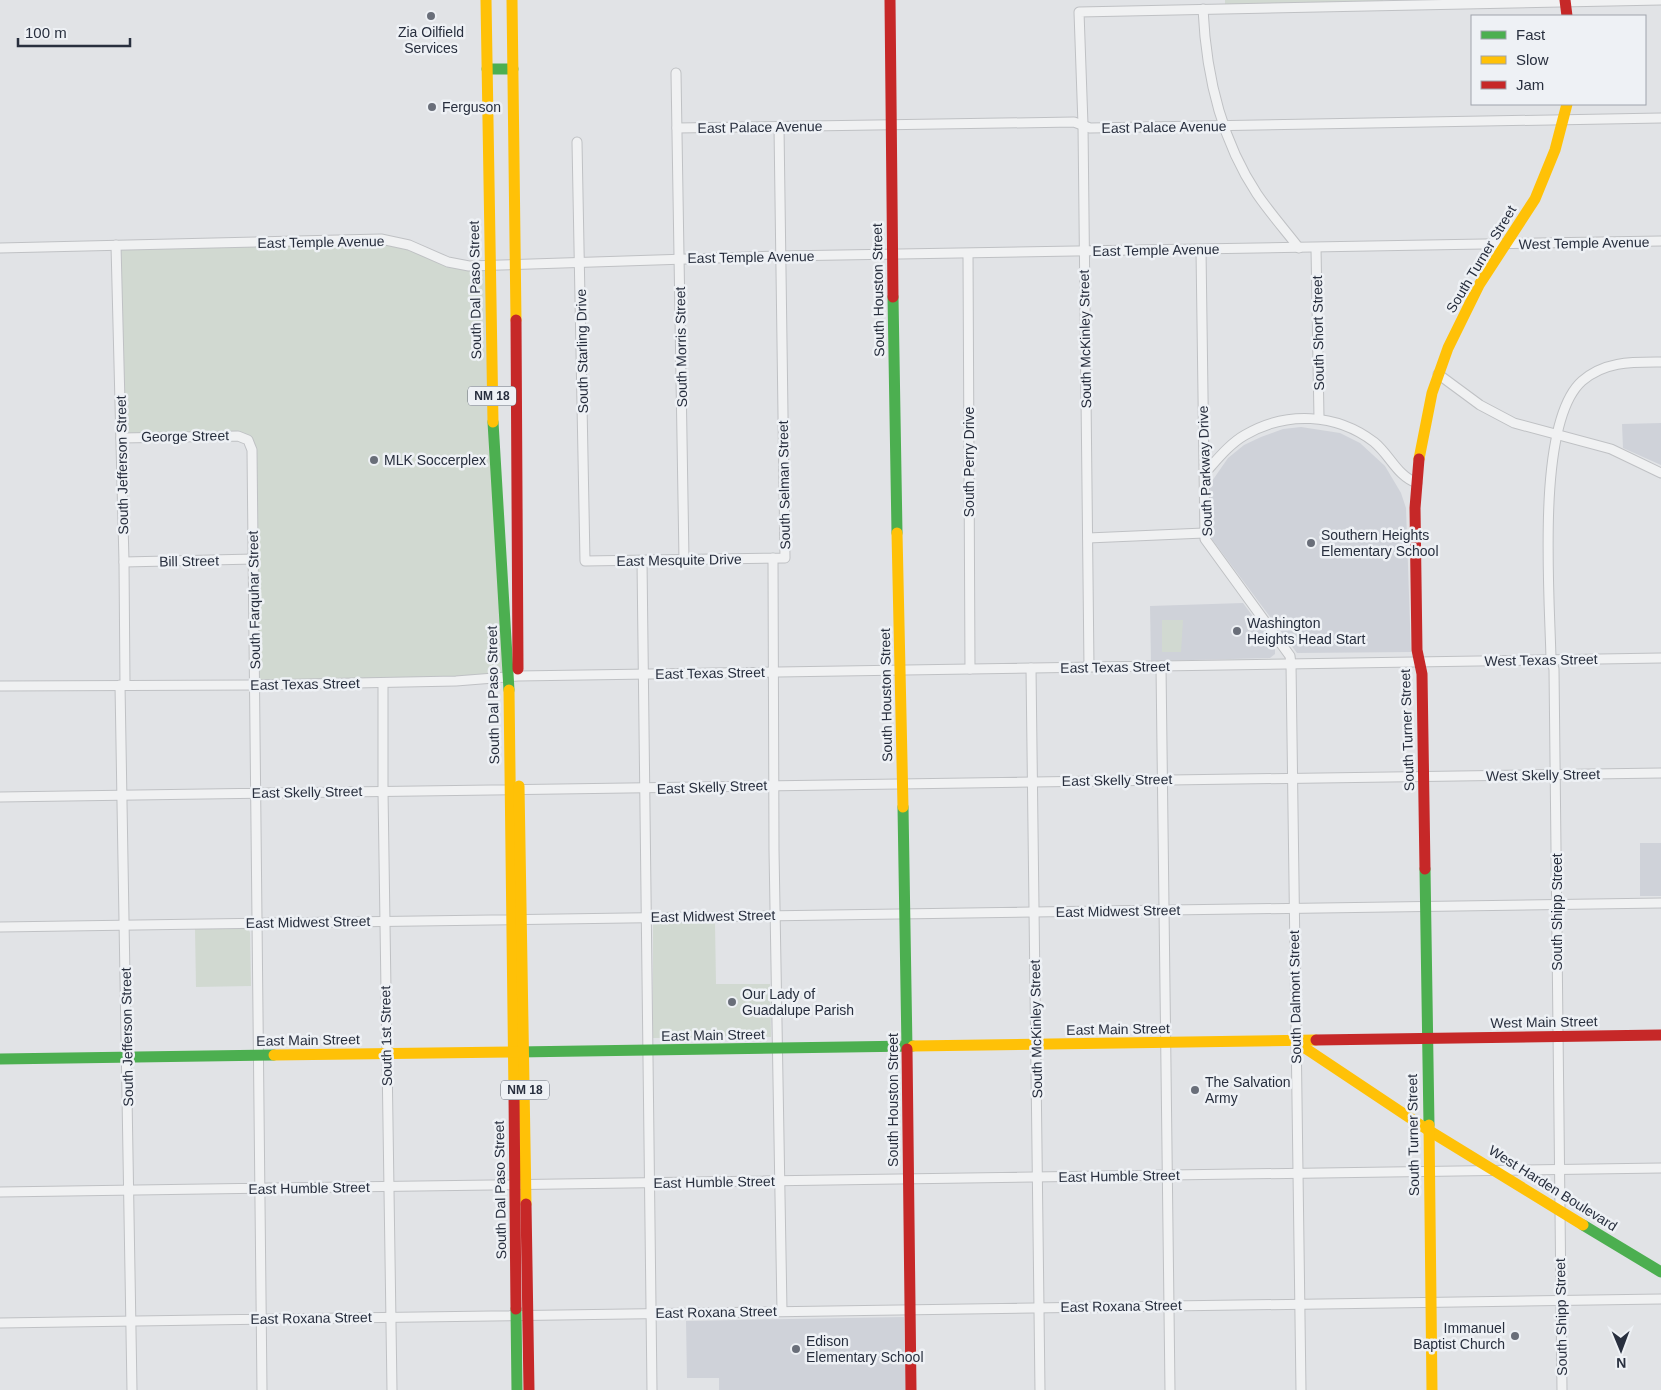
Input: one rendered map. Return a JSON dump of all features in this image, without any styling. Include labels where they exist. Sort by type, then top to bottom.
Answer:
[{"type":"main road","name":"South Dal Paso Street","points":[[486,0],[492,403],[513,676]]},
{"type":"main road","name":"South Dal Paso Street","points":[[512,0],[515,263],[513,676],[519,1052],[527,1186],[529,1390]]},
{"type":"main road","name":"South Houston Street","points":[[890,0],[890,124],[906,914],[911,1390]]},
{"type":"main road","points":[[1566,1],[1567,15]]},
{"type":"main road","points":[[487,69],[513,69]]},
{"type":"main road","name":"South Turner Street","points":[[1432,1390],[1424,777],[1420,663],[1417,650],[1415,536],[1417,483],[1422,436],[1438,374],[1467,305],[1523,220],[1545,177],[1566,105]]},
{"type":"main road","name":"West Main Street","points":[[1427,1038],[1661,1035]]},
{"type":"main road","name":"East Main Street","points":[[0,1059],[1166,1044],[1427,1038]]},
{"type":"main road","name":"West Harden Boulevard","points":[[1296,1042],[1428,1130],[1661,1272]]},
{"type":"main road","name":"South Dal Paso Street","points":[[517,1390],[515,1186],[519,1052]]},
{"type":"street","points":[[1300,248],[1258,194],[1235,154],[1224,126],[1209,73],[1203,9],[1383,3],[1661,0]]},
{"type":"street","name":"South McKinley Street","points":[[1090,667],[1083,252],[1083,125],[1079,12],[1203,9]]},
{"type":"street","name":"South Morris Street","points":[[676,73],[684,560]]},
{"type":"street","name":"East Palace Avenue","points":[[677,128],[1074,122],[1090,128],[1661,118]]},
{"type":"street","name":"South Selman Street","points":[[779,127],[786,558],[773,558],[777,1049],[782,1311]]},
{"type":"street","name":"South Starling Drive","points":[[578,142],[585,561]]},
{"type":"street","name":"East Temple Avenue","points":[[0,248],[386,240],[409,245],[448,262],[469,266],[515,263],[781,256],[1506,244]]},
{"type":"street","name":"West Temple Avenue","points":[[1506,244],[1661,241]]},
{"type":"street","name":"South Jefferson Street","points":[[116,245],[124,562],[122,795],[132,1390]]},
{"type":"street","name":"South Short Street","points":[[1316,248],[1320,418]]},
{"type":"street","name":"South Parkway Drive","points":[[1201,250],[1204,533],[1207,543],[1290,656],[1291,664]]},
{"type":"street","name":"South Perry Drive","points":[[968,254],[970,669]]},
{"type":"street","name":"South Shipp Street","points":[[1562,1390],[1556,776],[1554,669],[1551,660],[1549,485],[1556,435],[1566,402],[1572,392],[1590,375],[1610,365],[1623,362],[1661,362]]},
{"type":"street","points":[[1438,374],[1492,412],[1514,423],[1611,449],[1661,473]]},
{"type":"street","points":[[1204,474],[1243,436],[1260,427],[1286,420],[1320,418],[1338,423],[1364,435],[1383,450],[1405,478],[1417,483]]},
{"type":"street","name":"George Street","points":[[121,438],[238,436],[248,440]]},
{"type":"street","name":"South Farquhar Street","points":[[248,440],[252,450],[254,560],[262,1390]]},
{"type":"street","points":[[1088,538],[1204,533]]},
{"type":"street","name":"East Mesquite Drive","points":[[585,561],[773,558]]},
{"type":"street","name":"Bill Street","points":[[124,562],[254,560]]},
{"type":"street","points":[[642,561],[652,1390]]},
{"type":"street","name":"West Texas Street","points":[[1420,663],[1661,658]]},
{"type":"street","name":"East Texas Street","points":[[0,686],[383,683],[456,681],[513,676],[1420,663]]},
{"type":"street","name":"South Dalmont Street","points":[[1291,664],[1301,1390]]},
{"type":"street","points":[[1160,666],[1170,1390]]},
{"type":"street","name":"South McKinley Street","points":[[1031,668],[1040,1390]]},
{"type":"street","name":"South 1st Street","points":[[383,683],[392,1390]]},
{"type":"street","name":"West Skelly Street","points":[[1424,777],[1661,773]]},
{"type":"street","name":"East Skelly Street","points":[[0,797],[644,789],[1162,779],[1424,777]]},
{"type":"street","name":"East Midwest Street","points":[[0,927],[1661,903]]},
{"type":"street","name":"East Humble Street","points":[[0,1192],[527,1186],[1661,1168]]},
{"type":"street","name":"East Roxana Street","points":[[0,1323],[1661,1299]]},
{"type":"shaded area","points":[[1225,0],[1383,0],[1383,6],[1225,9]]},
{"type":"shaded area","name":"MLK Soccerplex","points":[[381,239],[438,259],[490,265],[509,677],[255,685],[248,440],[125,437],[121,245]]},
{"type":"shaded area","points":[[1661,423],[1661,465],[1623,448],[1622,424]]},
{"type":"shaded area","name":"Southern Heights Elementary School","points":[[1301,427],[1340,433],[1360,443],[1385,466],[1401,493],[1406,508],[1411,652],[1297,653],[1211,538],[1210,484],[1228,458],[1244,445],[1261,437],[1283,429]]},
{"type":"shaded area","points":[[1243,603],[1275,646],[1275,654],[1270,658],[1151,661],[1150,606]]},
{"type":"shaded area","points":[[1162,620],[1183,620],[1181,652],[1162,652]]},
{"type":"shaded area","points":[[1640,843],[1661,843],[1661,896],[1640,896]]},
{"type":"shaded area","points":[[653,923],[715,923],[716,984],[770,984],[771,1037],[653,1038]]},
{"type":"shaded area","points":[[245,927],[249,929],[250,933],[251,986],[196,987],[195,929]]},
{"type":"shaded area","name":"Edison Elementary School","points":[[904,1317],[906,1390],[719,1390],[719,1378],[687,1378],[686,1321]]},
{"type":"traffic: fast","points":[[487,69],[513,69]]},
{"type":"traffic: fast","points":[[893,297],[897,533]]},
{"type":"traffic: fast","points":[[493,422],[509,690]]},
{"type":"traffic: fast","points":[[903,807],[907,1049]]},
{"type":"traffic: fast","points":[[1425,869],[1429,1125]]},
{"type":"traffic: fast","points":[[517,1052],[913,1046]]},
{"type":"traffic: fast","points":[[0,1059],[274,1055]]},
{"type":"traffic: fast","points":[[1583,1225],[1661,1272]]},
{"type":"traffic: fast","points":[[516,1309],[517,1390]]},
{"type":"traffic: slow","points":[[486,0],[493,422]]},
{"type":"traffic: slow","points":[[512,0],[516,320]]},
{"type":"traffic: slow","points":[[1419,459],[1432,393],[1448,348],[1479,285],[1535,199],[1555,150],[1567,105]]},
{"type":"traffic: slow","points":[[897,533],[903,807]]},
{"type":"traffic: slow","points":[[509,690],[514,1095]]},
{"type":"traffic: slow","points":[[519,786],[526,1204]]},
{"type":"traffic: slow","points":[[913,1046],[1316,1040]]},
{"type":"traffic: slow","points":[[1296,1042],[1428,1130],[1583,1225]]},
{"type":"traffic: slow","points":[[274,1055],[517,1052]]},
{"type":"traffic: slow","points":[[1429,1125],[1432,1390]]},
{"type":"traffic: jam","points":[[890,0],[893,297]]},
{"type":"traffic: jam","points":[[1565,0],[1567,15]]},
{"type":"traffic: jam","points":[[516,320],[518,669]]},
{"type":"traffic: jam","points":[[1419,459],[1415,508],[1417,650],[1422,674],[1425,869]]},
{"type":"traffic: jam","points":[[1316,1040],[1661,1035]]},
{"type":"traffic: jam","points":[[907,1049],[911,1390]]},
{"type":"traffic: jam","points":[[514,1095],[516,1309]]},
{"type":"traffic: jam","points":[[526,1204],[529,1390]]},
{"type":"place","name":"Zia Oilfield Services","points":[[431,16]]},
{"type":"place","name":"Ferguson","points":[[432,107]]},
{"type":"place","name":"MLK Soccerplex","points":[[374,460]]},
{"type":"place","name":"Southern Heights Elementary School","points":[[1311,543]]},
{"type":"place","name":"Washington Heights Head Start","points":[[1237,631]]},
{"type":"place","name":"Our Lady of Guadalupe Parish","points":[[732,1002]]},
{"type":"place","name":"The Salvation Army","points":[[1195,1090]]},
{"type":"place","name":"Immanuel Baptist Church","points":[[1515,1336]]},
{"type":"place","name":"Edison Elementary School","points":[[796,1349]]}]
